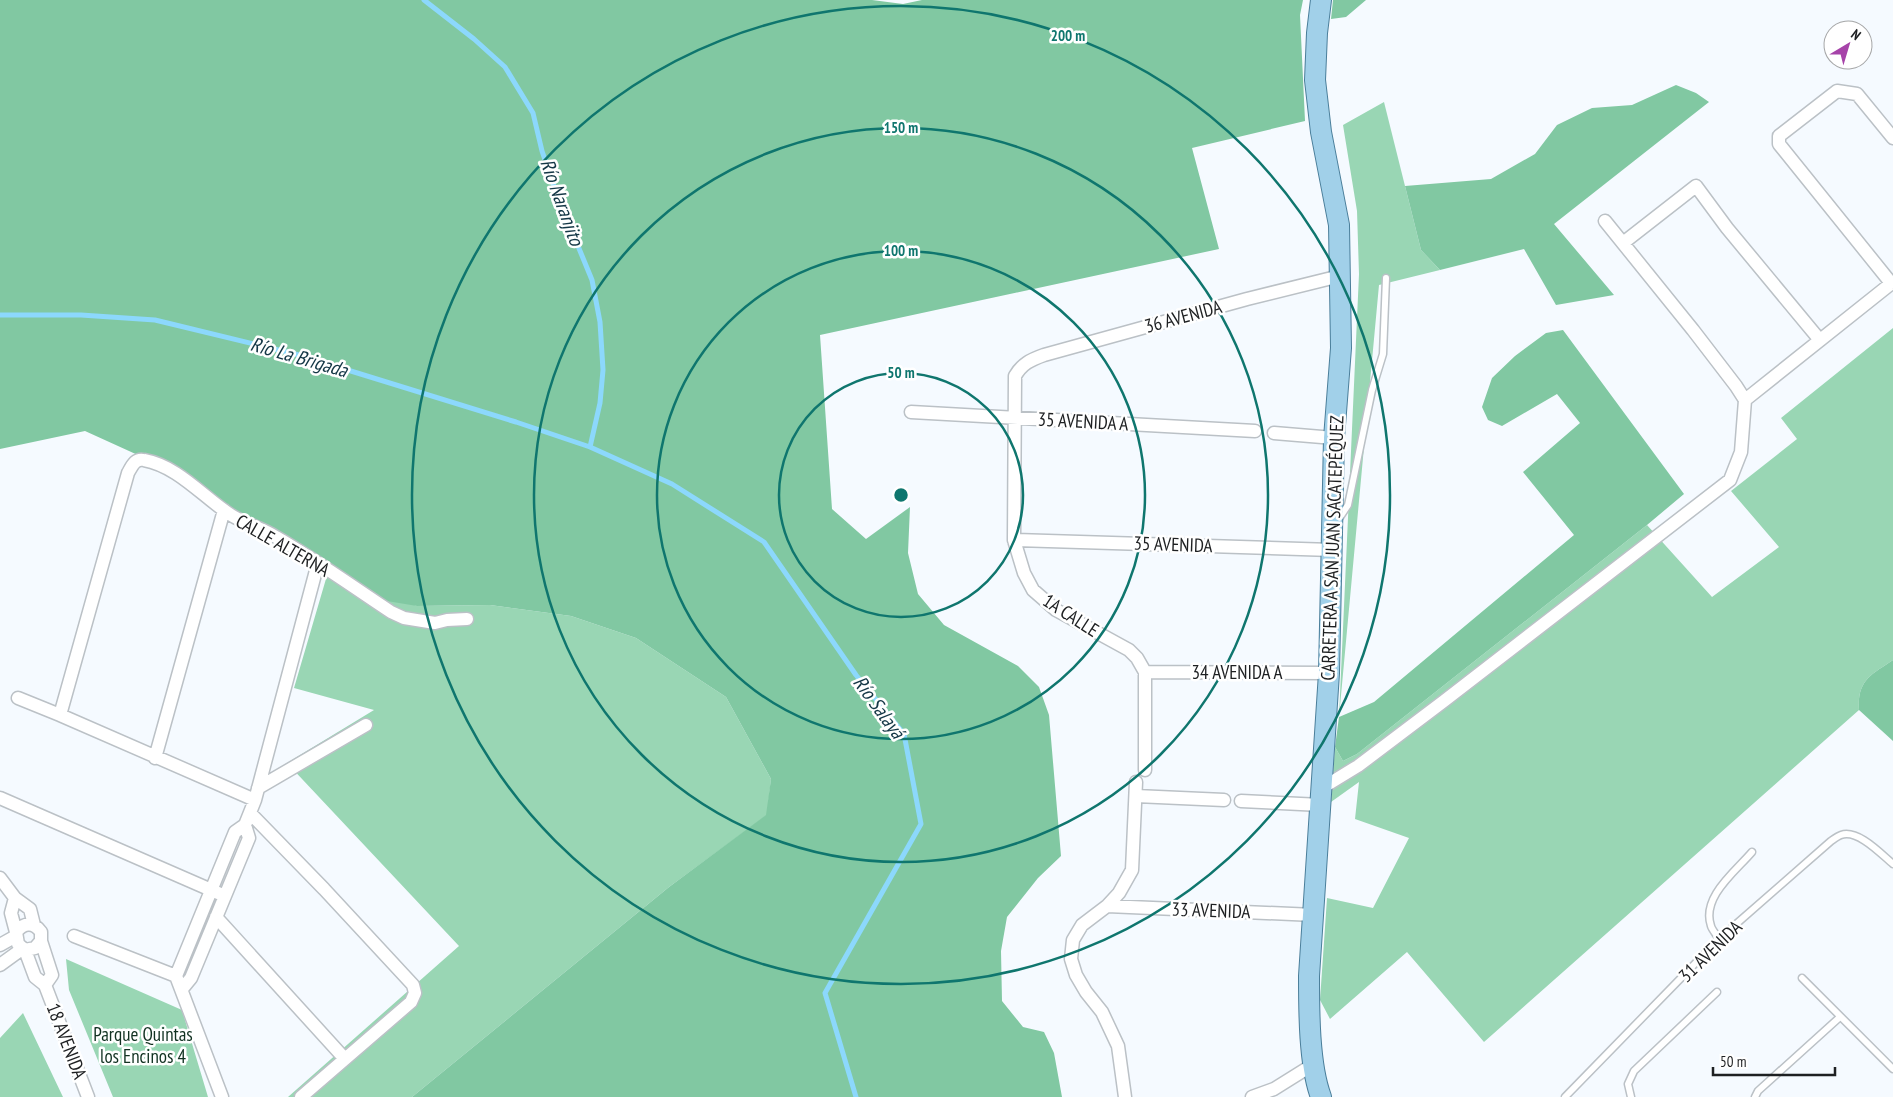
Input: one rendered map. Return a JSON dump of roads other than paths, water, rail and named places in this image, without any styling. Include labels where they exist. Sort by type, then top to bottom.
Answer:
[{"type":"main road","name":"CARRETERA A SAN JUAN SACATEPÉQUEZ","points":[[1320,1097],[1316,1081],[1310,1026],[1309,983],[1330,672],[1334,527],[1334,438],[1341,348],[1339,225],[1321,132],[1315,80],[1317,33],[1321,0]]},
{"type":"street","points":[[1745,400],[1892,282],[1779,144],[1779,136],[1837,91],[1857,94],[1893,138]]},
{"type":"street","points":[[1622,243],[1696,186],[1727,228],[1819,339]]},
{"type":"street","points":[[1241,801],[1322,796],[1358,766],[1730,480],[1741,452],[1745,400],[1698,337],[1605,222]]},
{"type":"street","name":"36 AVENIDA","points":[[1028,361],[1247,299],[1340,276]]},
{"type":"street","name":"1A CALLE","points":[[1028,361],[1015,376],[1014,540],[1024,573],[1033,590],[1056,610],[1129,650],[1137,658],[1145,672]]},
{"type":"street","name":"35 AVENIDA A","points":[[911,412],[1255,431]]},
{"type":"street","points":[[1274,433],[1334,438]]},
{"type":"street","name":"CALLE ALTERNA","points":[[60,715],[128,473],[137,460],[145,460],[185,479],[232,516],[273,535],[391,612],[404,618],[436,623],[447,620],[467,619]]},
{"type":"street","points":[[155,758],[224,510]]},
{"type":"street","name":"35 AVENIDA","points":[[1014,540],[1332,550]]},
{"type":"street","points":[[222,1097],[176,976],[235,832],[247,819],[256,794],[318,563]]},
{"type":"street","points":[[1145,672],[1145,770]]},
{"type":"street","name":"34 AVENIDA A","points":[[1145,672],[1330,672]]},
{"type":"street","points":[[18,698],[155,758],[256,794]]},
{"type":"street","points":[[256,794],[366,725]]},
{"type":"street","points":[[1125,1097],[1118,1046],[1102,1012],[1086,992],[1076,975],[1071,958],[1073,940],[1082,925],[1107,906],[1119,893],[1132,870],[1136,782]]},
{"type":"street","points":[[1136,796],[1224,800]]},
{"type":"street","points":[[0,798],[225,896]]},
{"type":"street","points":[[182,989],[191,978],[249,838],[247,819]]},
{"type":"street","points":[[247,819],[324,889],[413,985],[415,994],[411,1002],[301,1097]]},
{"type":"street","points":[[0,878],[15,898],[30,909],[34,925],[41,932],[41,941],[52,975],[46,986],[35,977],[23,949],[18,944],[11,913],[15,898]]},
{"type":"street","name":"33 AVENIDA","points":[[1107,906],[1314,915]]},
{"type":"street","points":[[216,917],[345,1059]]},
{"type":"street","points":[[0,945],[16,934],[24,925],[34,925]]},
{"type":"street","points":[[74,936],[176,976]]},
{"type":"street","points":[[0,965],[23,949],[35,948],[41,941]]},
{"type":"street","name":"18 AVENIDA","points":[[46,986],[88,1097]]},
{"type":"street","points":[[1252,1097],[1274,1088],[1314,1064]]},
{"type":"lane","points":[[1334,527],[1348,505],[1372,390],[1383,354],[1386,278]]},
{"type":"lane","name":"31 AVENIDA","points":[[1565,1097],[1719,939],[1842,834],[1853,835],[1869,843],[1893,864]]},
{"type":"lane","points":[[1719,939],[1711,927],[1710,907],[1719,889],[1752,852]]},
{"type":"lane","points":[[1802,978],[1893,1070]]},
{"type":"lane","points":[[1631,1097],[1628,1084],[1634,1071],[1717,992]]},
{"type":"lane","points":[[1755,1097],[1758,1091],[1840,1016]]},
{"type":"waterway","name":"Río Naranjito","points":[[424,0],[474,39],[505,67],[533,113],[542,151],[557,195],[592,280],[600,322],[603,370],[600,403],[590,447]]},
{"type":"waterway","name":"Río Salayá","points":[[0,315],[81,315],[155,320],[299,355],[516,422],[590,447],[672,484],[764,542],[856,675],[904,734],[921,824],[825,993],[856,1097]]},
{"type":"water label","name":"Río La Brigada","points":[[299,357]]},
{"type":"park label","name":"Parque Quintas los Encinos 4","points":[[143,1045]]}]
